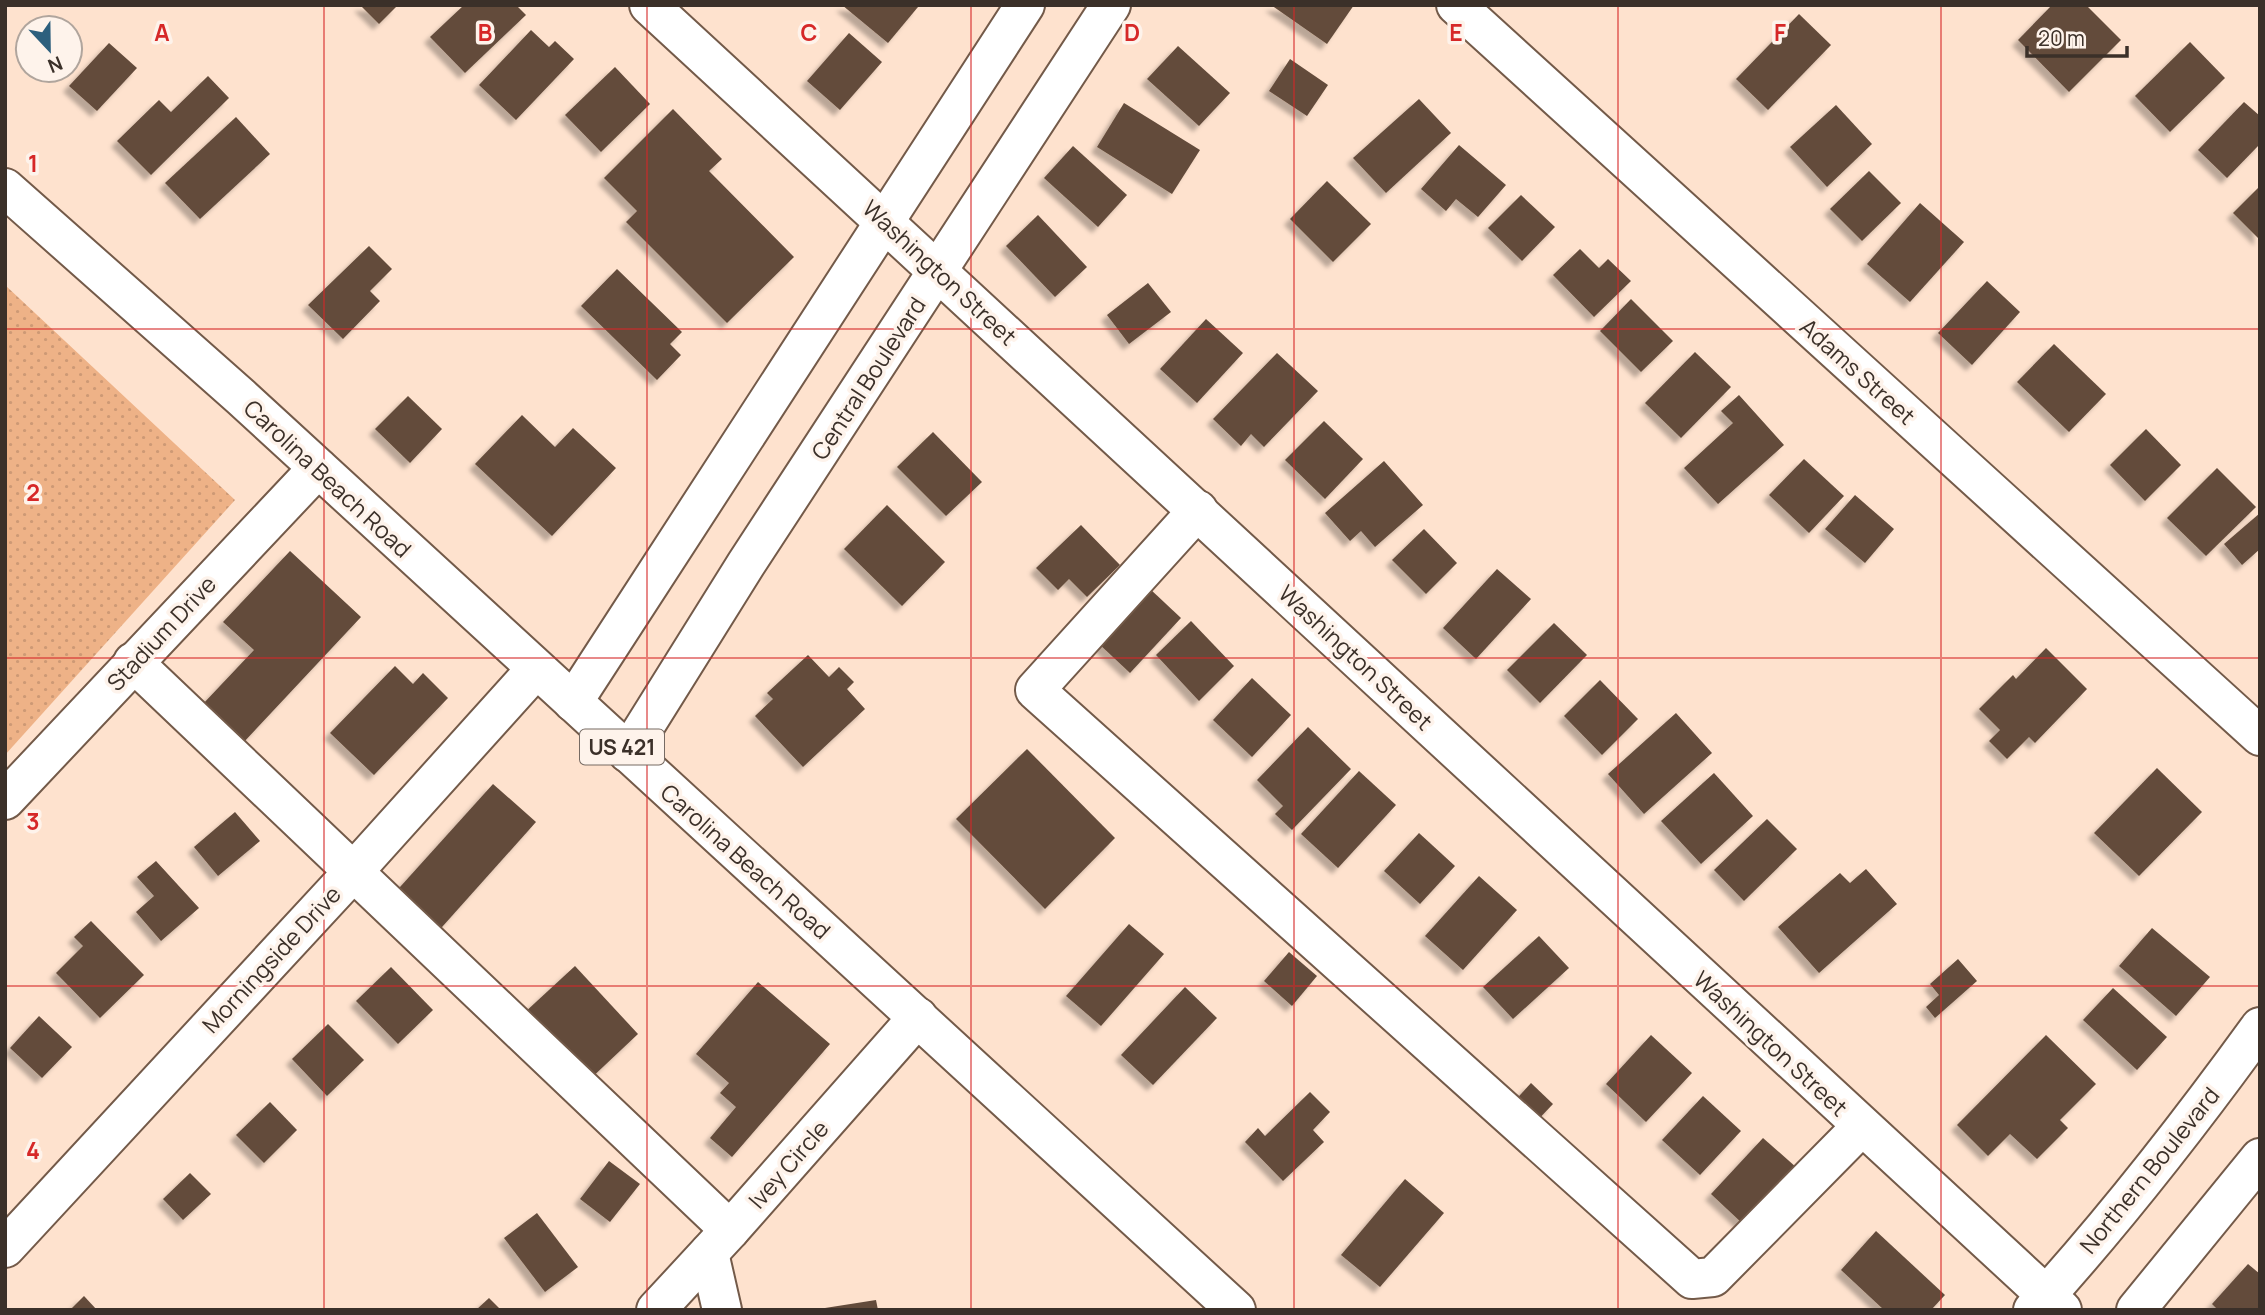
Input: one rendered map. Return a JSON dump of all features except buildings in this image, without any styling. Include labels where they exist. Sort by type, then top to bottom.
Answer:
[{"type":"main road","name":"Washington Street","points":[[649,5],[1861,1126],[2047,1305]]},
{"type":"main road","points":[[573,702],[1025,5]]},
{"type":"main road","name":"Central Boulevard","points":[[628,753],[746,564],[1111,5]]},
{"type":"main road","name":"Adams Street","points":[[1456,5],[2260,736]]},
{"type":"main road","name":"Carolina Beach Road","points":[[5,188],[318,468],[1236,1310]]},
{"type":"main road","name":"Stadium Drive","points":[[5,800],[318,468]]},
{"type":"main road","points":[[1198,510],[1035,691],[1692,1279],[1713,1277],[1861,1126]]},
{"type":"main road","points":[[133,662],[354,871],[719,1241],[722,1310]]},
{"type":"main road","name":"Morningside Drive","points":[[5,1248],[354,871],[536,669]]},
{"type":"main road","name":"Ivey Circle","points":[[656,1310],[918,1017]]},
{"type":"main road","name":"Northern Boulevard","points":[[2047,1305],[2193,1120],[2260,1027]]},
{"type":"main road","points":[[2136,1310],[2260,1158]]},
{"type":"shaded area","points":[[5,285],[235,500],[5,755]]}]
